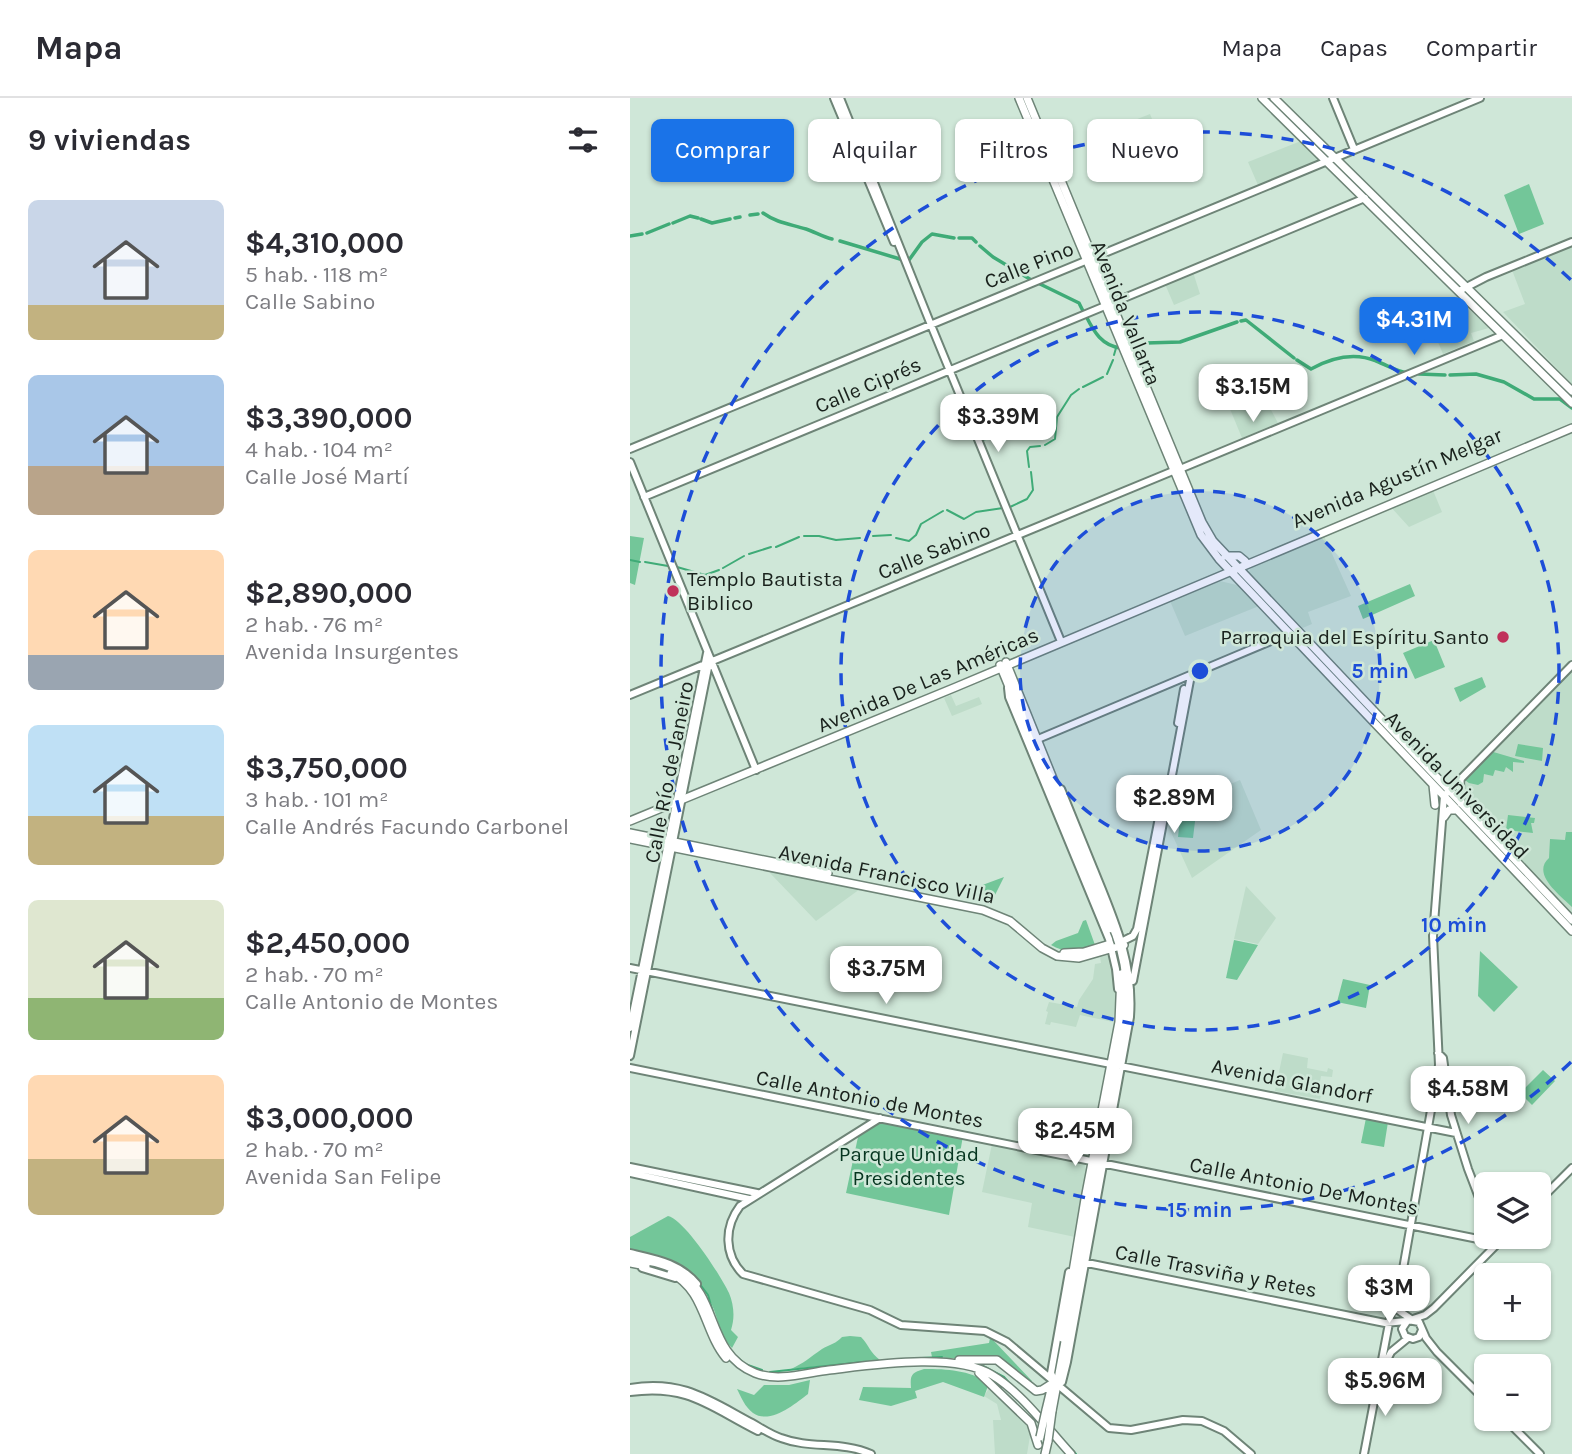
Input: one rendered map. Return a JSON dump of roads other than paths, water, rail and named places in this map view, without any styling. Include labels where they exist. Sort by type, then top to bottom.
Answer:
[{"type":"main road","name":"Avenida Vallarta","points":[[1019,98],[1090,259]]},
{"type":"main road","points":[[1262,98],[1331,160],[1572,402]]},
{"type":"main road","points":[[1274,98],[1365,198],[1572,391]]},
{"type":"main road","name":"Avenida Vallarta","points":[[1030,99],[1090,259],[1177,470],[1195,524],[1233,569]]},
{"type":"main road","name":"Avenida Agustín Melgar","points":[[1233,569],[1572,427]]},
{"type":"main road","points":[[1236,555],[1249,561],[1245,582],[1216,576],[1222,558],[1236,555]]},
{"type":"main road","name":"Avenida De Las Américas","points":[[630,819],[1233,569]]},
{"type":"main road","name":"Avenida Universidad","points":[[1233,569],[1436,782]]},
{"type":"main road","name":"Avenida De Las Américas","points":[[1004,664],[1216,576]]},
{"type":"main road","name":"Avenida Universidad","points":[[1245,582],[1290,634],[1447,793],[1572,930]]},
{"type":"main road","points":[[1004,664],[1038,739],[1116,947],[1121,1003],[1111,1104],[1096,1162],[1095,1196],[1083,1262],[1037,1454]]},
{"type":"main road","points":[[1009,676],[1009,687],[1116,947]]},
{"type":"main road","points":[[1435,805],[1436,782],[1460,780],[1460,807],[1451,810],[1444,817]]},
{"type":"main road","name":"Avenida Universidad","points":[[1460,807],[1572,920]]},
{"type":"main road","name":"Avenida Francisco Villa","points":[[630,833],[991,913],[1010,921],[1042,948],[1058,957],[1079,958],[1116,947]]},
{"type":"main road","name":"Avenida Francisco Villa","points":[[630,839],[670,844]]},
{"type":"main road","points":[[1055,1383],[1064,1315],[1114,1064]]},
{"type":"main road","points":[[630,1261],[676,1273],[694,1285],[725,1354],[741,1371],[770,1381],[900,1368],[958,1367],[979,1373],[1000,1386],[1065,1454]]},
{"type":"main road","points":[[676,1273],[691,1289],[718,1348],[741,1367],[760,1374],[776,1377],[866,1366],[994,1359],[1006,1365],[1035,1391],[1055,1383]]},
{"type":"main road","points":[[946,1362],[975,1366],[995,1376],[1013,1391],[1071,1454]]},
{"type":"main road","points":[[979,1373],[1031,1423],[1042,1441],[1045,1454]]},
{"type":"street","points":[[834,98],[912,279]]},
{"type":"street","points":[[840,98],[930,325],[1060,639]]},
{"type":"street","points":[[1333,98],[1354,149]]},
{"type":"street","name":"Calle Pino","points":[[630,449],[1480,98]]},
{"type":"street","name":"Calle Ciprés","points":[[645,497],[1365,198]]},
{"type":"street","points":[[1462,289],[1572,242]]},
{"type":"street","name":"Calle Sabino","points":[[630,695],[1503,335]]},
{"type":"street","points":[[630,461],[708,661],[755,768]]},
{"type":"street","points":[[1038,739],[1290,634]]},
{"type":"street","name":"Calle Río de Janeiro","points":[[630,1056],[644,971],[708,661]]},
{"type":"street","points":[[1364,1454],[1388,1323],[1402,1268],[1430,1127],[1439,1065],[1433,936],[1447,793],[1572,667]]},
{"type":"street","points":[[1116,947],[1133,936],[1138,929],[1189,676]]},
{"type":"street","points":[[1114,1064],[1130,1017],[1131,990],[1189,676]]},
{"type":"street","points":[[1009,687],[1008,695],[1012,705],[1071,848],[1116,947]]},
{"type":"street","points":[[1049,769],[1054,772],[1072,816],[1131,990]]},
{"type":"street","name":"Avenida Glandorf","points":[[630,968],[1457,1133]]},
{"type":"street","name":"Calle Río de Janeiro","points":[[630,1028],[644,971]]},
{"type":"street","points":[[1438,1053],[1443,1058],[1449,1103],[1474,1182]]},
{"type":"street","name":"Calle Antonio de Montes","points":[[630,1068],[1096,1162]]},
{"type":"street","points":[[880,1118],[757,1193],[734,1213],[728,1234],[730,1253],[743,1274],[876,1312],[904,1326],[932,1326],[991,1333],[1007,1342],[1109,1427],[1131,1430],[1183,1420],[1202,1421],[1224,1431],[1251,1454]]},
{"type":"street","name":"Calle Antonio De Montes","points":[[1096,1162],[1474,1236]]},
{"type":"street","points":[[630,1167],[757,1193]]},
{"type":"street","points":[[1551,1189],[1572,1168]]},
{"type":"street","points":[[630,1173],[749,1199]]},
{"type":"street","points":[[1380,1377],[1388,1356],[1409,1336],[1422,1329],[1434,1308],[1488,1249]]},
{"type":"street","points":[[630,1261],[645,1272]]},
{"type":"street","points":[[630,1261],[673,1277],[687,1288],[701,1307]]},
{"type":"street","points":[[630,1261],[668,1262],[686,1273],[704,1295],[709,1315]]},
{"type":"street","name":"Calle Trasviña y Retes","points":[[1083,1262],[1388,1323],[1419,1321],[1437,1352],[1474,1389]]},
{"type":"street","points":[[1402,1268],[1397,1308],[1410,1320]]},
{"type":"street","points":[[1410,1320],[1434,1308]]},
{"type":"street","points":[[1409,1336],[1410,1320]]},
{"type":"street","name":"Calle Trasviña y Retes","points":[[1388,1323],[1437,1352]]},
{"type":"street","points":[[630,1390],[643,1386],[682,1388],[704,1396],[779,1438],[845,1446],[871,1454]]},
{"type":"street","points":[[630,1390],[680,1392],[702,1400],[778,1441],[840,1448],[864,1454]]},
{"type":"street","points":[[1517,1431],[1540,1454]]},
{"type":"waterway","points":[[763,213],[832,239]]},
{"type":"waterway","points":[[750,215],[758,214]]},
{"type":"waterway","points":[[673,223],[690,216],[698,218]]},
{"type":"waterway","points":[[735,218],[740,217]]},
{"type":"waterway","points":[[701,219],[712,223],[730,219]]},
{"type":"waterway","points":[[647,233],[669,224]]},
{"type":"waterway","points":[[630,236],[642,234]]},
{"type":"waterway","points":[[907,260],[932,234],[954,238]]},
{"type":"waterway","points":[[959,238],[972,238],[976,242]]},
{"type":"waterway","points":[[840,241],[900,259]]},
{"type":"waterway","points":[[980,246],[1033,281]]},
{"type":"waterway","points":[[1040,284],[1079,303],[1084,313]]},
{"type":"waterway","points":[[1086,316],[1104,341],[1121,348]]},
{"type":"waterway","points":[[1241,321],[1246,320],[1294,358]]},
{"type":"waterway","points":[[1132,348],[1146,343],[1180,342],[1237,322]]},
{"type":"waterway","points":[[1114,355],[1116,348]]},
{"type":"waterway","points":[[1297,360],[1311,369],[1335,359],[1368,358],[1408,373]]},
{"type":"waterway","points":[[1107,374],[1113,360]]},
{"type":"waterway","points":[[1419,374],[1445,375]]},
{"type":"waterway","points":[[1450,375],[1476,374],[1504,382],[1534,399],[1560,399],[1572,408]]},
{"type":"waterway","points":[[1083,387],[1103,377]]},
{"type":"waterway","points":[[1045,445],[1055,439],[1057,417],[1071,395],[1079,389]]},
{"type":"waterway","points":[[1029,467],[1027,451],[1030,447],[1040,446]]},
{"type":"waterway","points":[[1010,507],[1027,499],[1033,490],[1031,472]]},
{"type":"waterway","points":[[947,510],[964,519],[976,512],[1003,508]]},
{"type":"waterway","points":[[896,538],[909,541],[916,535],[921,524],[943,511]]},
{"type":"waterway","points":[[873,536],[891,535]]},
{"type":"waterway","points":[[804,536],[836,540],[860,538]]},
{"type":"waterway","points":[[776,547],[799,537]]},
{"type":"waterway","points":[[749,554],[771,547]]},
{"type":"waterway","points":[[723,568],[744,556]]},
{"type":"waterway","points":[[630,560],[640,562]]},
{"type":"waterway","points":[[645,562],[668,566]]},
{"type":"waterway","points":[[677,567],[705,575],[719,570]]},
{"type":"waterway","points":[[699,1283],[708,1295],[713,1312]]},
{"type":"waterway","points":[[737,1357],[745,1364],[762,1370]]},
{"type":"waterway","points":[[922,1358],[942,1357]]},
{"type":"waterway","points":[[770,1372],[863,1362]]},
{"type":"waterway","points":[[979,1364],[1004,1377],[1012,1386]]},
{"type":"waterway","points":[[1066,1443],[1076,1454]]},
{"type":"place","name":"Templo Bautista Biblico","points":[[673,591]]},
{"type":"place","name":"Parroquia del Espíritu Santo","points":[[1503,637]]},
{"type":"park label","name":"Parque Unidad Presidentes","points":[[909,1166]]}]
